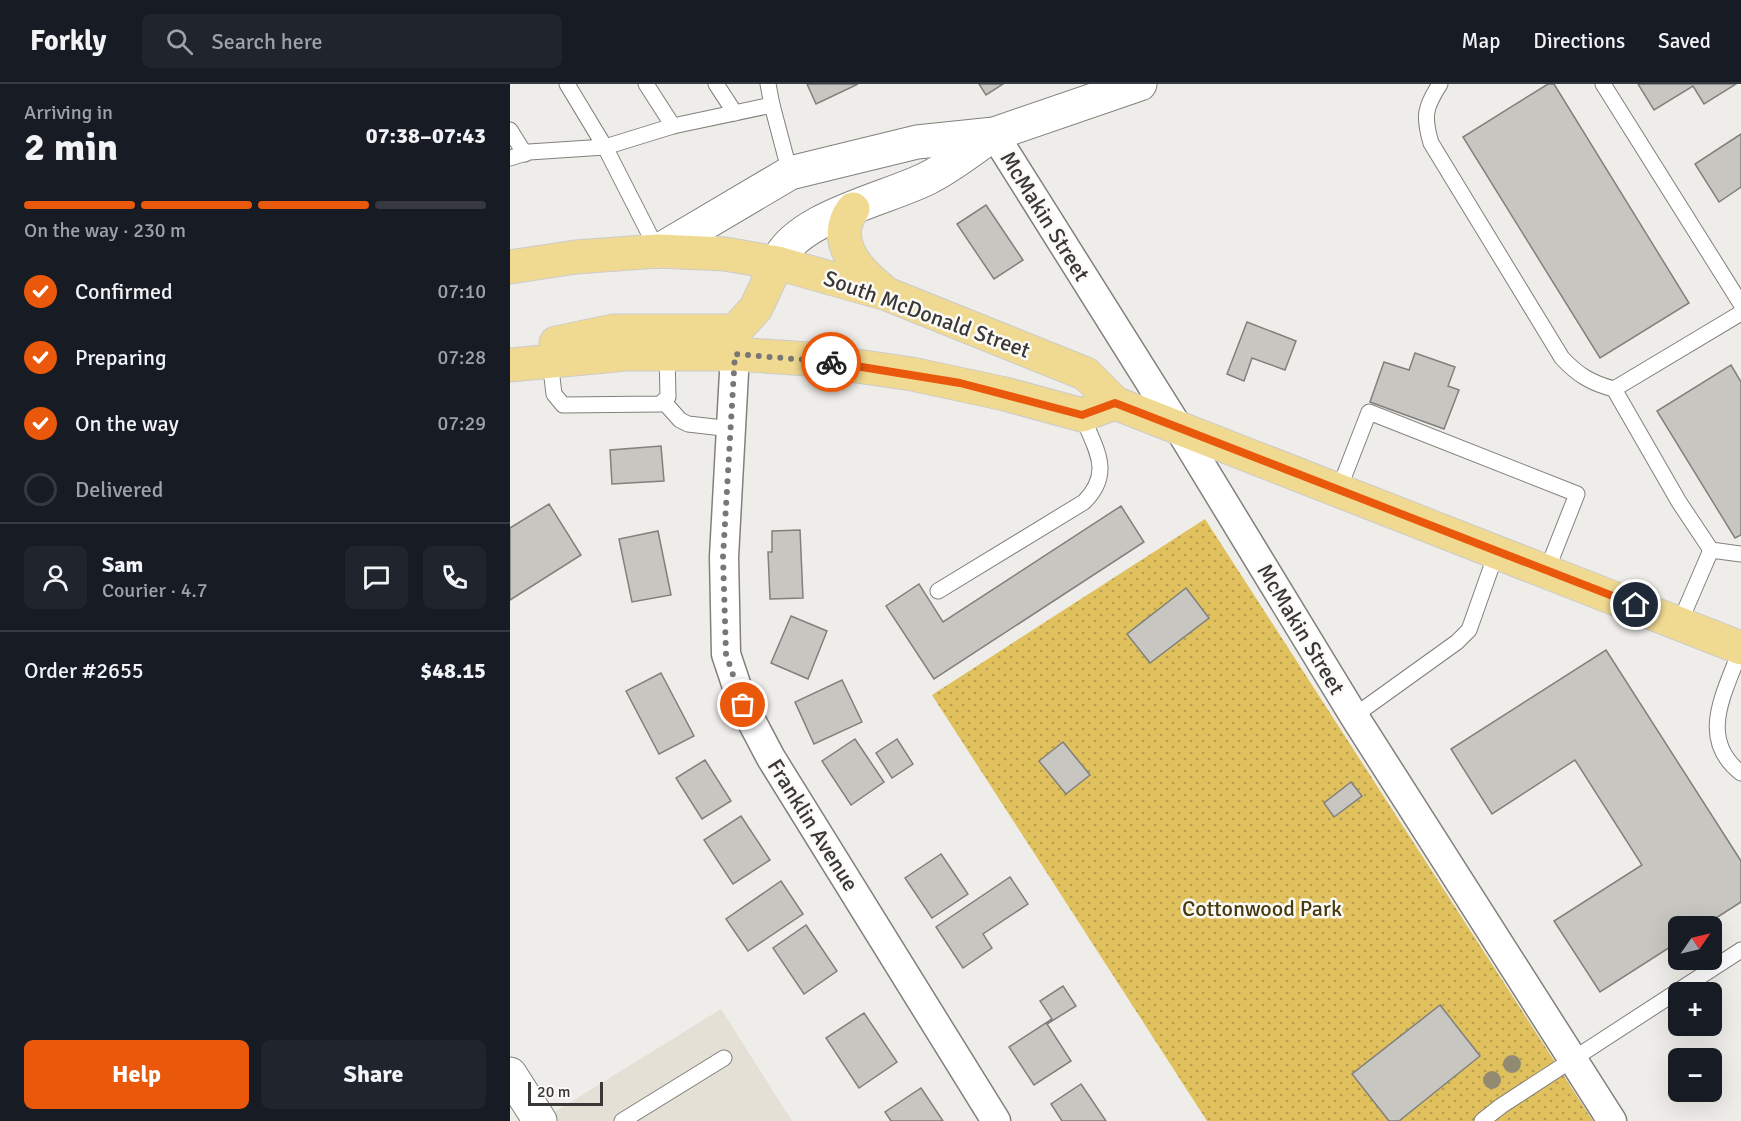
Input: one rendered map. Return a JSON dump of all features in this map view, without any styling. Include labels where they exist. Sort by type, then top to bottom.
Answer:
[{"type":"main road","points":[[853,209],[845,222],[847,251],[859,271],[887,294]]},
{"type":"main road","name":"South McDonald Street","points":[[510,267],[576,257],[658,251],[725,254],[777,262],[887,294],[1086,374],[1115,403],[1680,622],[1741,648]]},
{"type":"main road","points":[[510,288],[541,280],[576,257]]},
{"type":"main road","points":[[510,364],[555,344],[603,333],[735,331],[756,308],[777,262]]},
{"type":"main road","points":[[510,364],[667,353],[735,354],[808,359],[912,374],[1005,394],[1082,415],[1115,403]]},
{"type":"street","points":[[658,251],[790,173],[917,142],[994,134],[1140,84]]},
{"type":"street","points":[[777,262],[781,253],[798,236],[853,209],[929,178],[994,134]]},
{"type":"street","name":"McMakin Street","points":[[994,134],[1178,427],[1354,716],[1612,1121]]},
{"type":"street","name":"Franklin Avenue","points":[[735,354],[723,557],[726,654],[743,705],[771,758],[996,1121]]},
{"type":"street","points":[[510,1074],[540,1121]]},
{"type":"lane","points":[[567,84],[605,147],[658,251]]},
{"type":"lane","points":[[646,84],[673,126]]},
{"type":"lane","points":[[716,84],[735,113]]},
{"type":"lane","points":[[768,84],[790,173]]},
{"type":"lane","points":[[1440,84],[1427,104],[1426,125],[1431,143],[1562,358],[1574,371],[1593,384],[1614,389],[1741,313]]},
{"type":"lane","points":[[1603,84],[1741,304]]},
{"type":"lane","points":[[510,130],[517,156],[605,147],[673,126],[772,105]]},
{"type":"lane","points":[[550,361],[554,394],[563,405],[664,402],[668,397],[667,353]]},
{"type":"lane","points":[[1614,389],[1679,502],[1711,550],[1741,554]]},
{"type":"lane","points":[[664,402],[680,420],[688,424],[732,429]]},
{"type":"lane","points":[[1339,489],[1369,412],[1577,494],[1547,570]]},
{"type":"lane","points":[[938,591],[1084,502],[1097,489],[1101,467],[1082,415]]},
{"type":"lane","points":[[1680,622],[1711,550]]},
{"type":"lane","points":[[1354,716],[1457,642],[1469,630],[1497,551]]},
{"type":"lane","points":[[1741,648],[1717,716],[1716,742],[1728,761],[1741,773]]},
{"type":"lane","points":[[1482,1121],[1572,1059],[1741,950]]},
{"type":"lane","points":[[622,1121],[724,1058]]},
{"type":"shaded area","points":[[721,1009],[792,1121],[558,1121],[553,1113]]},
{"type":"green space","name":"Cottonwood Park","points":[[1205,519],[1593,1121],[1207,1121],[932,695]]},
{"type":"building","points":[[807,84],[858,84],[816,104]]},
{"type":"building","points":[[979,84],[1003,84],[986,95]]},
{"type":"building","points":[[1548,84],[1554,84],[1689,303],[1600,358],[1463,137]]},
{"type":"building","points":[[1638,84],[1736,84],[1704,104],[1693,86],[1654,110]]},
{"type":"building","points":[[1741,134],[1741,187],[1719,202],[1695,164]]},
{"type":"building","points":[[986,205],[1023,260],[994,279],[957,224]]},
{"type":"building","points":[[1247,322],[1296,341],[1285,370],[1252,358],[1244,381],[1227,374]]},
{"type":"building","points":[[1415,353],[1455,367],[1448,386],[1459,390],[1444,429],[1370,402],[1384,362],[1409,370]]},
{"type":"building","points":[[1731,365],[1741,382],[1741,535],[1735,538],[1657,411]]},
{"type":"building","points":[[661,446],[664,481],[612,484],[610,450]]},
{"type":"building","points":[[549,504],[581,555],[510,600],[510,528]]},
{"type":"building","points":[[1121,506],[1144,542],[934,679],[886,606],[919,584],[943,622]]},
{"type":"building","points":[[800,530],[803,598],[770,599],[768,552],[772,552],[772,531]]},
{"type":"building","points":[[658,531],[671,595],[632,602],[619,539]]},
{"type":"building","points":[[1186,588],[1209,618],[1150,663],[1127,634]]},
{"type":"building","points":[[791,616],[827,631],[808,679],[771,663]]},
{"type":"building","points":[[1606,650],[1741,861],[1741,902],[1719,916],[1668,916],[1668,948],[1600,992],[1554,921],[1642,865],[1575,760],[1492,814],[1451,749]]},
{"type":"building","points":[[661,673],[694,736],[659,754],[626,691]]},
{"type":"building","points":[[842,680],[862,722],[814,744],[795,702]]},
{"type":"building","points":[[855,739],[884,782],[851,805],[822,761]]},
{"type":"building","points":[[897,739],[913,764],[892,778],[876,753]]},
{"type":"building","points":[[1063,742],[1090,775],[1066,794],[1039,761]]},
{"type":"building","points":[[705,760],[731,801],[702,819],[676,778]]},
{"type":"building","points":[[1351,782],[1362,796],[1334,817],[1324,803]]},
{"type":"building","points":[[741,816],[770,860],[733,884],[704,840]]},
{"type":"building","points":[[941,854],[968,894],[932,918],[905,878]]},
{"type":"building","points":[[1010,877],[1028,904],[983,934],[992,948],[963,968],[936,927]]},
{"type":"building","points":[[781,881],[803,914],[748,951],[726,919]]},
{"type":"building","points":[[806,925],[837,971],[804,994],[773,948]]},
{"type":"building","points":[[1063,986],[1076,1006],[1047,1024],[1071,1061],[1034,1085],[1009,1047],[1052,1019],[1040,1001]]},
{"type":"building","points":[[1440,1005],[1480,1056],[1399,1121],[1389,1121],[1352,1074]]},
{"type":"building","points":[[864,1013],[897,1062],[859,1088],[826,1038]]},
{"type":"building","points":[[1081,1084],[1106,1121],[1062,1121],[1051,1104]]},
{"type":"building","points":[[921,1088],[943,1121],[891,1121],[885,1112]]},
{"type":"way so far","points":[[743,705],[726,654],[723,557],[735,354],[831,362]]},
{"type":"route","points":[[831,362],[960,383],[1082,415],[1115,403],[1636,605]]}]
